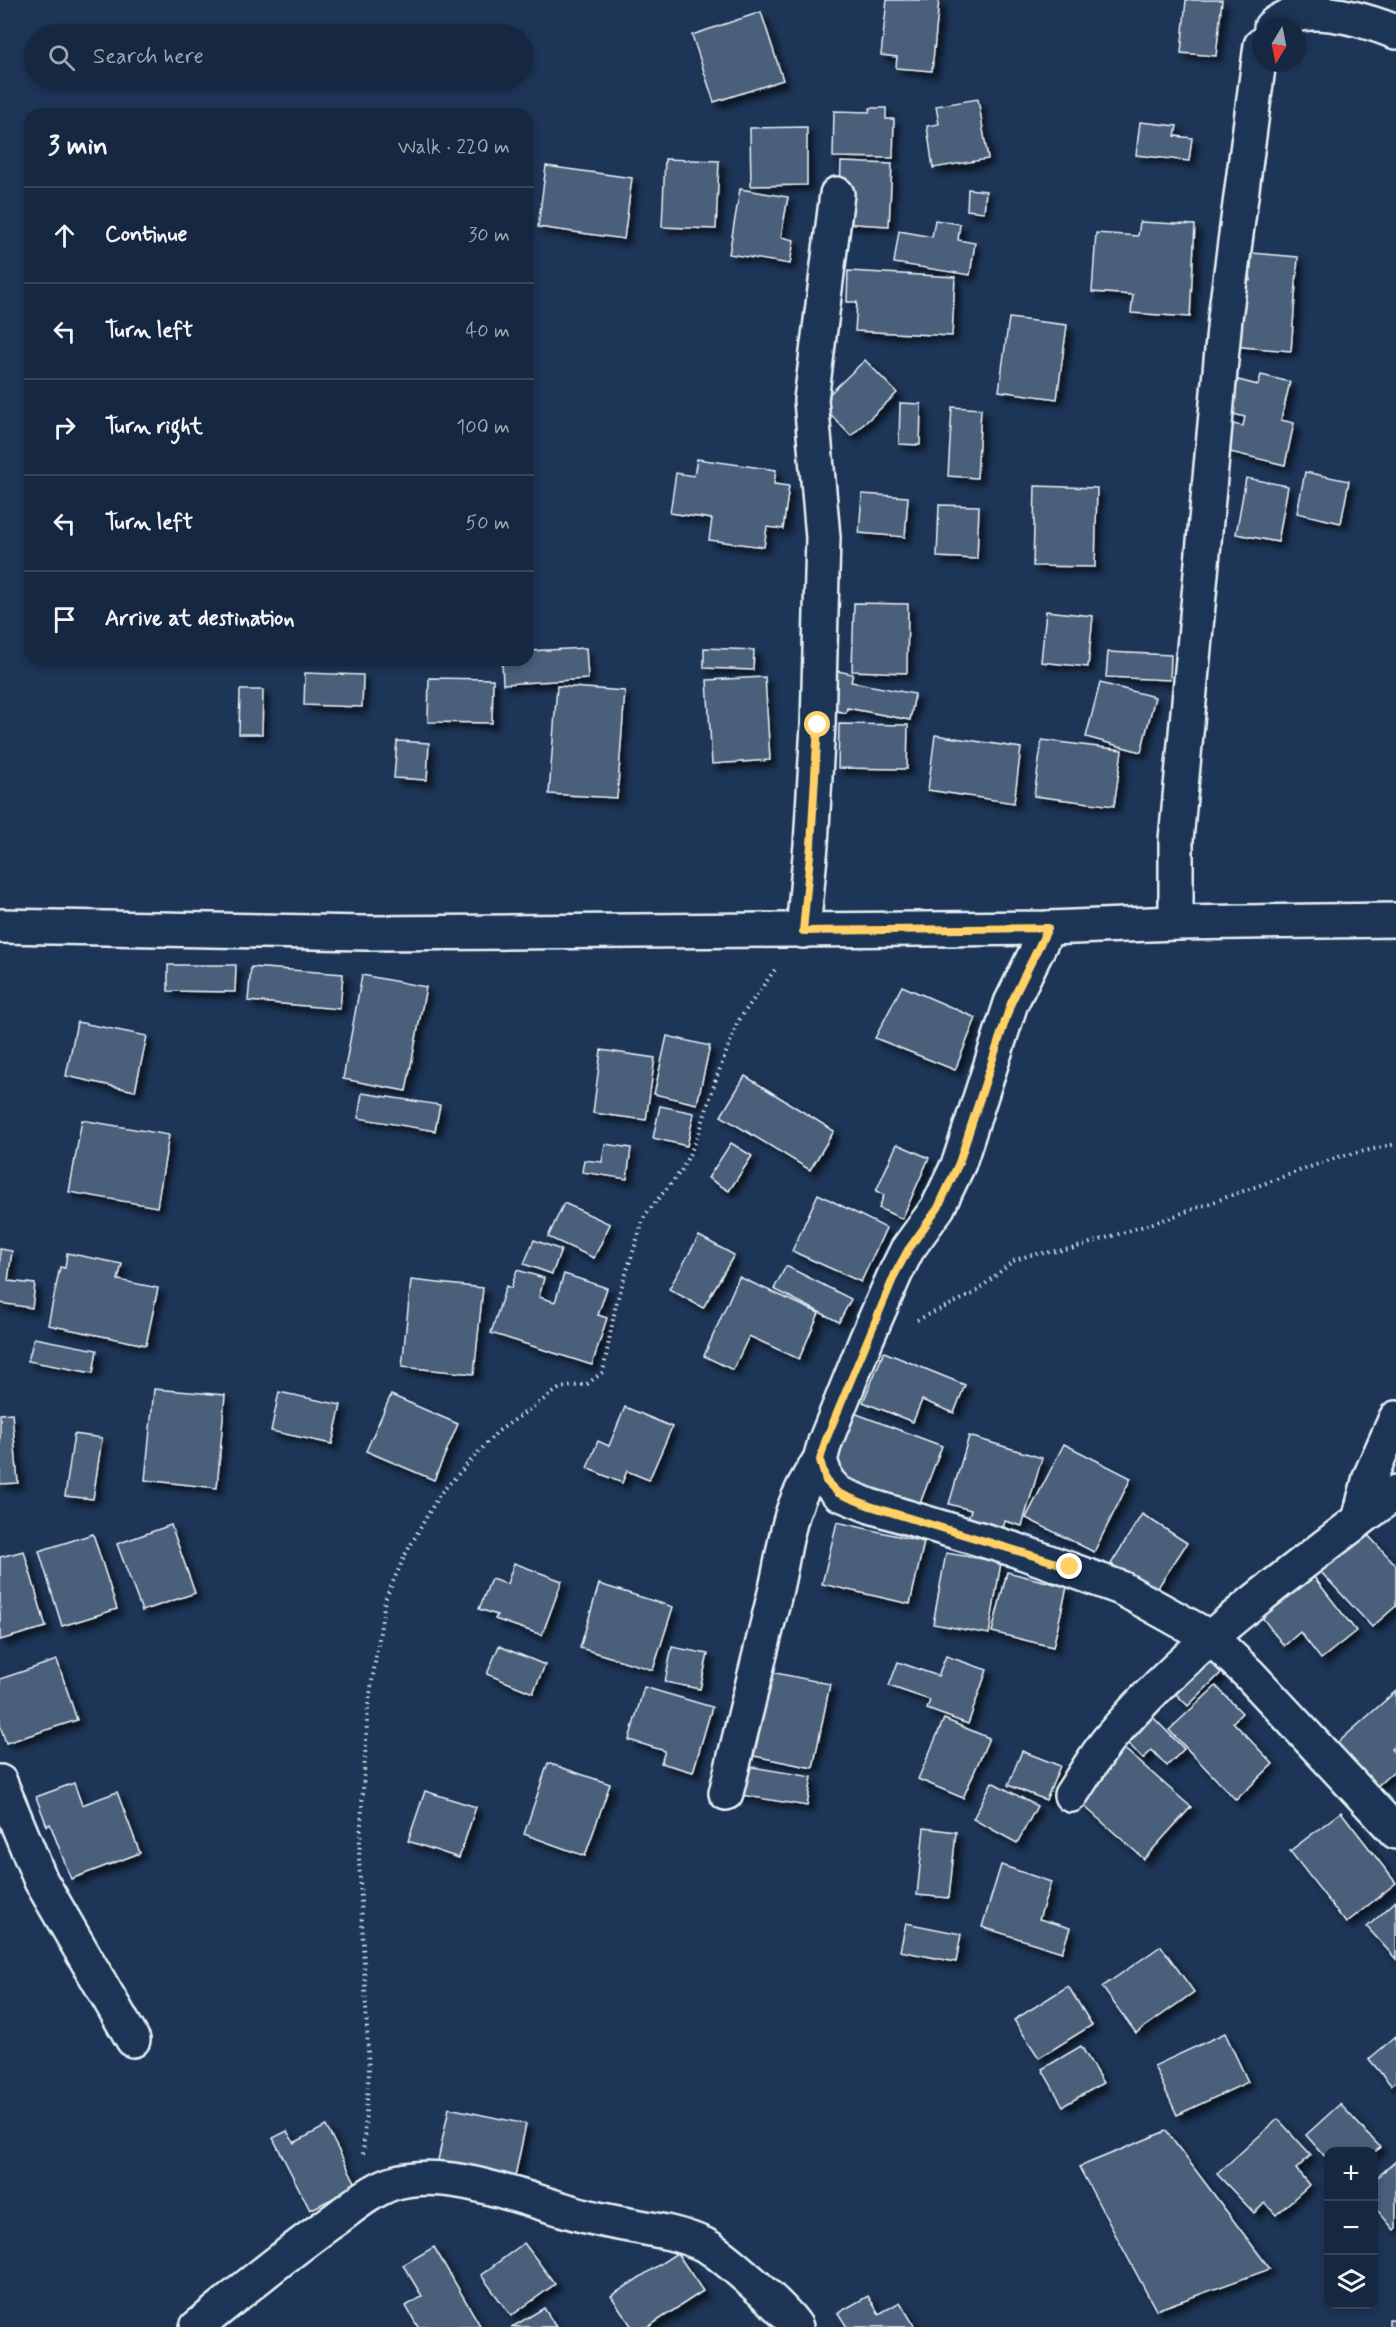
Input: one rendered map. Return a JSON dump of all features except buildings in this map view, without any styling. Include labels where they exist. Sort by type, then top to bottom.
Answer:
[{"type":"street","points":[[1283,18],[1296,8],[1333,8],[1396,32]]},
{"type":"street","points":[[1176,923],[1176,840],[1222,342],[1257,72]]},
{"type":"street","points":[[803,931],[818,725],[823,537],[811,400],[837,194]]},
{"type":"street","points":[[0,927],[365,933],[803,931],[1396,920]]},
{"type":"street","points":[[726,1793],[778,1581],[786,1530],[805,1482],[820,1460],[866,1340],[899,1266],[938,1208],[959,1163],[1011,1003],[1048,928]]},
{"type":"street","points":[[1359,1520],[1370,1477],[1396,1418]]},
{"type":"street","points":[[820,1460],[826,1481],[838,1493],[870,1506],[1070,1567],[1121,1588],[1211,1638],[1249,1674],[1396,1832]]},
{"type":"street","points":[[1071,1795],[1108,1740],[1211,1638],[1251,1602],[1396,1492]]},
{"type":"street","points":[[0,1782],[41,1881],[132,2040]]},
{"type":"street","points":[[197,2327],[296,2247],[361,2201],[391,2184],[429,2178],[466,2183],[594,2218],[685,2238],[706,2246],[735,2268],[796,2327]]},
{"type":"path","points":[[361,2201],[369,2072],[359,1857],[368,1707],[385,1600],[405,1555],[439,1495],[497,1432],[560,1388],[587,1384],[603,1372],[616,1304],[645,1215],[681,1171],[698,1137],[716,1079],[738,1021],[803,931]]},
{"type":"path","points":[[866,1340],[886,1334],[973,1294],[1013,1262],[1030,1255],[1071,1249],[1163,1220],[1338,1157],[1396,1144]]},
{"type":"route","points":[[818,725],[803,931],[1048,928],[1011,1003],[959,1163],[938,1208],[908,1250],[895,1274],[866,1340],[825,1442],[820,1460],[823,1471],[826,1481],[838,1493],[870,1506],[1070,1567]]}]
